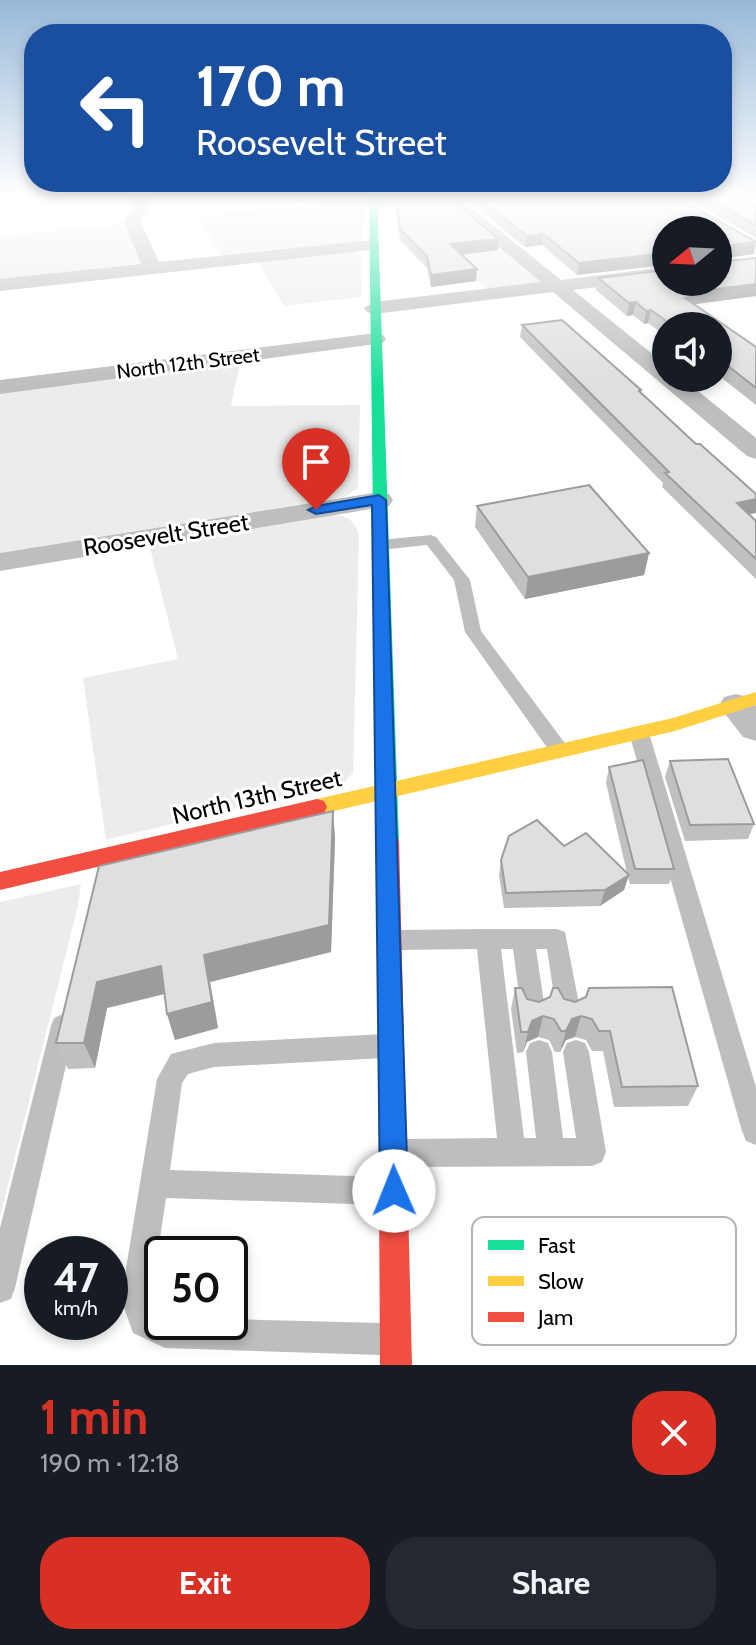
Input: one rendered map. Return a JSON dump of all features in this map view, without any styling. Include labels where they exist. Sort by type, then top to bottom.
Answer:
[{"type":"main road","points":[[372,259],[387,792],[396,1352]]},
{"type":"main road","name":"North 13th Street","points":[[0,881],[95,870],[387,792],[639,733],[749,711]]},
{"type":"street","points":[[148,259],[152,268]]},
{"type":"street","points":[[0,285],[241,259]]},
{"type":"street","points":[[524,259],[652,365]]},
{"type":"street","points":[[374,308],[652,275]]},
{"type":"street","name":"North 12th Street","points":[[0,387],[376,339]]},
{"type":"street","points":[[685,392],[756,451]]},
{"type":"street","name":"Roosevelt Street","points":[[0,562],[379,500]]},
{"type":"lane","points":[[380,545],[431,540],[462,580],[473,632],[560,751]]},
{"type":"lane","points":[[639,733],[756,1131]]},
{"type":"lane","points":[[488,939],[512,1152]]},
{"type":"lane","points":[[523,939],[533,1009]]},
{"type":"lane","points":[[389,940],[557,939],[568,1009]]},
{"type":"lane","points":[[0,1288],[67,1008]]},
{"type":"lane","points":[[391,1045],[214,1055],[180,1063],[170,1079],[136,1299],[144,1322],[165,1332],[396,1352]]},
{"type":"lane","points":[[539,1052],[551,1152]]},
{"type":"lane","points":[[393,1153],[592,1152],[576,1052]]},
{"type":"lane","points":[[154,1184],[394,1191]]},
{"type":"shaded area","points":[[0,259],[139,259],[141,263],[0,281]]},
{"type":"shaded area","points":[[361,259],[362,297],[284,306],[257,261]]},
{"type":"shaded area","points":[[454,259],[514,259],[540,280],[538,283],[488,290]]},
{"type":"shaded area","points":[[240,363],[231,406],[360,405],[358,488],[344,497],[0,553],[0,393]]},
{"type":"shaded area","points":[[327,515],[348,518],[359,535],[353,773],[344,782],[106,840],[83,678],[178,659],[149,544]]},
{"type":"shaded area","points":[[81,884],[78,905],[0,1217],[0,902]]},
{"type":"building","points":[[428,259],[466,259],[477,269],[431,275]]},
{"type":"building","points":[[574,259],[616,259],[579,263]]},
{"type":"building","points":[[756,259],[756,284],[732,287],[732,261]]},
{"type":"building","points":[[652,272],[652,296],[689,296],[685,298],[705,312],[646,311],[636,302],[629,303],[598,278]]},
{"type":"building","points":[[562,320],[696,444],[700,444],[756,494],[756,499],[737,503],[756,521],[756,559],[665,473],[669,472],[522,325]]},
{"type":"building","points":[[732,330],[756,347],[756,388],[732,369]]},
{"type":"building","points":[[589,485],[649,553],[528,577],[477,506]]},
{"type":"building","points":[[728,759],[754,824],[690,825],[670,761]]},
{"type":"building","points":[[643,760],[674,869],[635,869],[609,767]]},
{"type":"building","points":[[333,811],[329,925],[204,955],[212,1002],[167,1014],[161,966],[97,982],[84,1043],[56,1043],[99,866]]},
{"type":"building","points":[[537,820],[564,846],[586,833],[629,875],[605,890],[506,893],[501,860],[509,836]]},
{"type":"building","points":[[672,987],[698,1086],[622,1087],[610,1031],[599,1031],[592,1019],[581,1016],[572,1019],[566,1031],[561,1031],[554,1019],[543,1016],[532,1021],[528,1032],[521,1032],[515,988],[522,988],[527,999],[539,1002],[550,997],[553,988],[558,988],[564,999],[575,1002],[586,997],[589,988]]},
{"type":"traffic: fast","points":[[374,259],[388,840]]},
{"type":"traffic: slow","points":[[317,807],[675,724],[756,698]]},
{"type":"traffic: jam","points":[[0,881],[317,807]]},
{"type":"traffic: jam","points":[[388,840],[396,1365]]},
{"type":"route","points":[[316,510],[379,500],[394,1191]]}]
